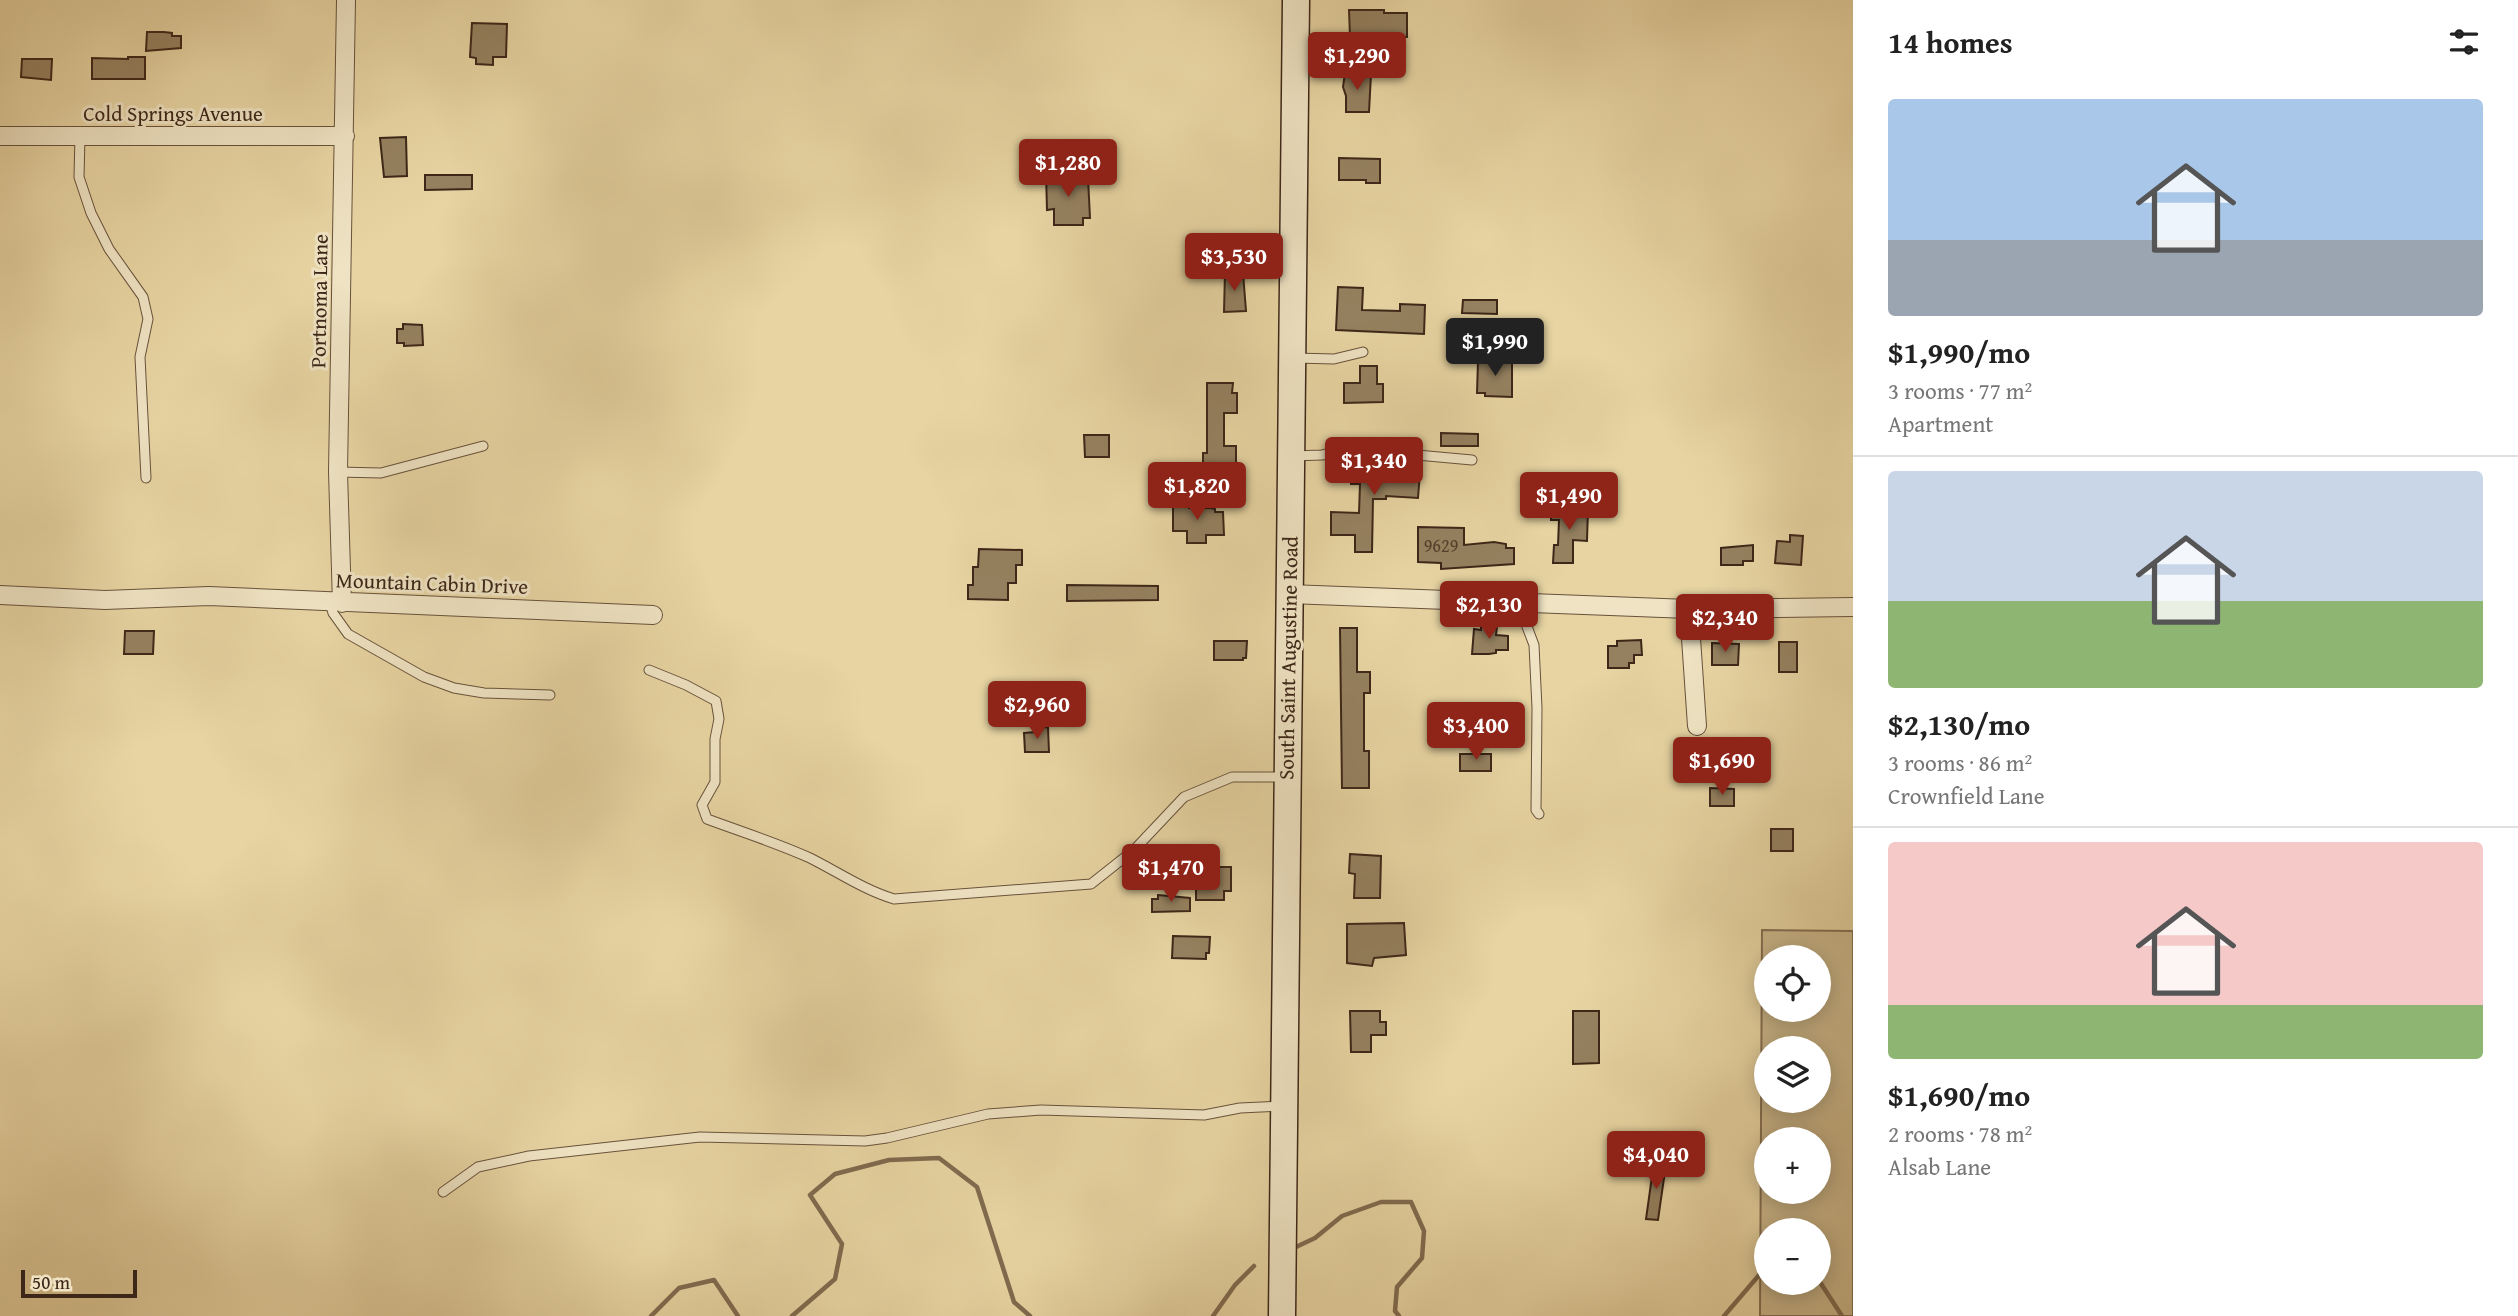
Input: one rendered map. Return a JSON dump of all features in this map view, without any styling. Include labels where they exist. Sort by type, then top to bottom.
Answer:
[{"type":"street","name":"Portnoma Lane","points":[[336,602],[346,0]]},
{"type":"street","name":"South Saint Augustine Road","points":[[1282,1316],[1296,0]]},
{"type":"street","name":"Cold Springs Avenue","points":[[0,136],[345,136]]},
{"type":"street","points":[[1289,594],[1689,609],[1853,607]]},
{"type":"street","name":"Mountain Cabin Drive","points":[[0,595],[105,600],[209,596],[653,615]]},
{"type":"street","points":[[1689,609],[1697,726]]},
{"type":"lane","points":[[80,136],[79,177],[91,213],[109,249],[143,298],[148,319],[140,357],[146,478]]},
{"type":"lane","points":[[1292,357],[1334,359],[1363,352]]},
{"type":"lane","points":[[338,472],[381,473],[483,446]]},
{"type":"lane","points":[[1291,456],[1322,455],[1351,449],[1472,460]]},
{"type":"lane","points":[[336,602],[333,613],[348,634],[424,677],[454,688],[484,693],[550,695]]},
{"type":"lane","points":[[1518,603],[1534,645],[1537,708],[1536,810],[1539,814]]},
{"type":"lane","points":[[649,670],[716,701],[719,719],[715,739],[715,782],[702,805],[707,819],[782,846],[838,872],[872,893],[894,899],[1091,884],[1134,850],[1184,797],[1232,777],[1287,777]]},
{"type":"lane","points":[[443,1192],[478,1167],[516,1159],[700,1138],[887,1139],[988,1114],[1041,1110],[1204,1115],[1240,1108],[1284,1106]]},
{"type":"shaded area","points":[[1762,930],[1853,931],[1853,1316],[1760,1316],[1760,1295],[1831,1295],[1831,1218],[1761,1218],[1761,1204],[1831,1204],[1831,1127],[1761,1127],[1761,1113],[1831,1113],[1831,1036],[1761,1036],[1762,1022],[1831,1022],[1831,945],[1762,945]]},
{"type":"building","points":[[1349,10],[1407,13],[1407,37],[1350,37]]},
{"type":"building","points":[[472,23],[507,24],[506,57],[493,57],[493,65],[476,64],[476,58],[470,57]]},
{"type":"building","points":[[147,32],[181,36],[181,48],[146,51]]},
{"type":"building","points":[[145,57],[145,79],[92,79],[92,58]]},
{"type":"building","points":[[22,59],[52,59],[51,80],[21,77]]},
{"type":"building","points":[[1345,73],[1371,74],[1369,112],[1346,112],[1343,87]]},
{"type":"building","points":[[406,137],[407,176],[384,177],[380,138]]},
{"type":"building","points":[[1339,158],[1380,159],[1380,183],[1339,180]]},
{"type":"building","points":[[1067,172],[1067,178],[1088,178],[1090,218],[1083,218],[1083,225],[1054,225],[1054,209],[1047,210],[1046,173]]},
{"type":"building","points":[[425,175],[472,175],[472,189],[425,190]]},
{"type":"building","points":[[1225,273],[1243,273],[1246,311],[1224,312]]},
{"type":"building","points":[[1338,287],[1363,288],[1362,310],[1400,311],[1400,304],[1425,305],[1424,334],[1336,330]]},
{"type":"building","points":[[1463,300],[1497,300],[1497,314],[1462,313]]},
{"type":"building","points":[[403,324],[422,325],[423,345],[404,346],[404,343],[397,343],[397,329],[403,329]]},
{"type":"building","points":[[1478,361],[1512,361],[1512,397],[1477,393]]},
{"type":"building","points":[[1360,366],[1377,366],[1377,384],[1383,384],[1383,402],[1344,403],[1344,383],[1360,383]]},
{"type":"building","points":[[1207,383],[1233,383],[1232,393],[1237,393],[1237,413],[1224,413],[1224,446],[1236,446],[1236,472],[1227,472],[1227,476],[1203,476],[1203,453],[1207,453]]},
{"type":"building","points":[[1441,433],[1478,434],[1478,446],[1441,446]]},
{"type":"building","points":[[1084,435],[1109,435],[1109,457],[1085,457]]},
{"type":"building","points":[[1360,457],[1389,459],[1388,465],[1418,466],[1420,472],[1418,498],[1386,496],[1386,499],[1373,499],[1372,552],[1355,552],[1355,535],[1331,535],[1331,512],[1359,513],[1360,484],[1351,484],[1351,472],[1360,472]]},
{"type":"building","points":[[1173,502],[1189,502],[1189,508],[1210,508],[1215,509],[1215,512],[1223,512],[1224,535],[1206,535],[1206,543],[1187,543],[1187,531],[1173,531]]},
{"type":"building","points":[[1551,508],[1588,508],[1587,541],[1573,540],[1573,563],[1553,563],[1554,545],[1558,545],[1559,520],[1551,520]]},
{"type":"building","points":[[1418,527],[1464,528],[1464,545],[1494,542],[1506,544],[1506,548],[1514,548],[1514,564],[1441,569],[1441,563],[1418,562]]},
{"type":"building","points":[[1790,535],[1803,536],[1801,565],[1775,563],[1777,541],[1790,542]]},
{"type":"building","points":[[1753,545],[1753,561],[1743,561],[1743,565],[1721,565],[1721,548]]},
{"type":"building","points":[[979,549],[1022,550],[1022,565],[1016,565],[1016,583],[1008,583],[1008,600],[968,599],[968,585],[973,585],[973,567],[978,567]]},
{"type":"building","points":[[1067,585],[1158,586],[1158,600],[1067,601]]},
{"type":"building","points":[[1481,626],[1497,626],[1496,635],[1508,636],[1508,650],[1472,654],[1474,629],[1481,630]]},
{"type":"building","points":[[1340,628],[1357,628],[1357,672],[1370,672],[1370,693],[1364,693],[1364,751],[1369,751],[1369,788],[1342,788]]},
{"type":"building","points":[[125,631],[154,631],[153,654],[124,654]]},
{"type":"building","points":[[1641,640],[1642,655],[1634,655],[1634,663],[1629,663],[1629,668],[1608,668],[1608,646],[1617,646],[1617,641]]},
{"type":"building","points":[[1214,641],[1247,641],[1246,658],[1214,660]]},
{"type":"building","points":[[1779,642],[1797,642],[1797,672],[1779,672]]},
{"type":"building","points":[[1712,643],[1739,644],[1738,665],[1712,665]]},
{"type":"building","points":[[1048,727],[1049,752],[1025,752],[1024,733]]},
{"type":"building","points":[[1460,754],[1491,754],[1491,771],[1460,771]]},
{"type":"building","points":[[1710,788],[1734,789],[1734,806],[1710,806]]},
{"type":"building","points":[[1771,829],[1793,829],[1793,851],[1771,851]]},
{"type":"building","points":[[1350,854],[1381,856],[1380,898],[1354,898],[1355,874],[1349,873]]},
{"type":"building","points":[[1196,867],[1231,867],[1231,891],[1224,891],[1224,900],[1196,900]]},
{"type":"building","points":[[1158,895],[1190,898],[1190,911],[1152,912],[1152,899],[1158,899]]},
{"type":"building","points":[[1404,923],[1406,955],[1374,958],[1372,966],[1347,963],[1347,924]]},
{"type":"building","points":[[1173,936],[1210,937],[1206,959],[1172,958]]},
{"type":"building","points":[[1350,1011],[1380,1011],[1380,1022],[1386,1022],[1386,1035],[1371,1035],[1371,1052],[1351,1052]]},
{"type":"building","points":[[1573,1011],[1599,1011],[1599,1063],[1573,1064]]},
{"type":"building","points":[[1654,1162],[1666,1164],[1658,1220],[1646,1219]]},
{"type":"waterway","points":[[792,1316],[835,1279],[842,1244],[810,1195],[835,1174],[889,1160],[939,1158],[977,1187],[1014,1302],[1030,1316]]},
{"type":"waterway","points":[[1296,1247],[1315,1238],[1342,1216],[1381,1202],[1411,1202],[1424,1231],[1422,1258],[1397,1287],[1395,1311],[1399,1316]]},
{"type":"waterway","points":[[1213,1316],[1235,1285],[1254,1266]]},
{"type":"waterway","points":[[651,1316],[679,1288],[714,1280],[738,1316]]},
{"type":"waterway","points":[[1724,1316],[1754,1281]]},
{"type":"waterway","points":[[1828,1295],[1842,1316]]}]
